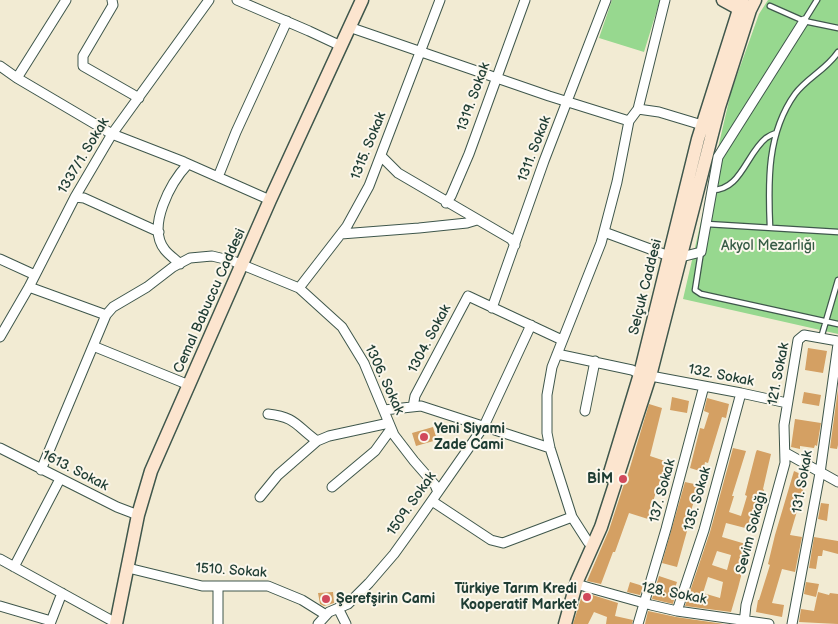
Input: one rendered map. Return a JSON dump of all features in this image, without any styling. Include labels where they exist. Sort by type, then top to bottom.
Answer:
[{"type":"main road","name":"Cemal Babuccu Caddesi","points":[[116,624],[138,515],[151,471],[270,200],[362,0]]},
{"type":"main road","points":[[723,0],[743,8]]},
{"type":"main road","points":[[577,583],[601,527],[645,375],[675,257],[719,107],[743,8],[755,0]]},
{"type":"main road","name":"Selçuk Caddesi","points":[[675,257],[702,125],[743,8]]},
{"type":"main road","points":[[565,624],[588,542],[645,375]]},
{"type":"street","points":[[17,78],[66,0]]},
{"type":"street","points":[[112,0],[113,5],[83,56],[83,66],[139,98]]},
{"type":"street","name":"1337/1. Sokak","points":[[0,337],[29,287],[75,197],[112,134],[208,0]]},
{"type":"street","points":[[237,0],[340,46]]},
{"type":"street","name":"1315. Sokak","points":[[298,288],[347,226],[369,186],[440,0]]},
{"type":"street","name":"1319. Sokak","points":[[446,203],[451,196],[468,154],[525,0]]},
{"type":"street","name":"1311. Sokak","points":[[492,308],[544,161],[606,0]]},
{"type":"street","points":[[588,542],[572,517],[550,448],[547,433],[547,395],[552,366],[604,232],[630,121],[638,109],[665,0]]},
{"type":"street","points":[[218,177],[236,132],[287,21]]},
{"type":"street","points":[[604,232],[675,257],[701,252],[718,157],[804,21]]},
{"type":"street","points":[[349,27],[496,78],[630,121]]},
{"type":"street","points":[[0,66],[112,134],[188,164],[270,200]]},
{"type":"street","points":[[638,109],[659,112],[702,125]]},
{"type":"street","points":[[381,156],[398,174],[512,240],[515,245]]},
{"type":"street","points":[[180,264],[164,250],[159,232],[159,217],[166,199],[188,164]]},
{"type":"street","points":[[75,197],[84,198],[159,232]]},
{"type":"street","points":[[341,234],[419,228],[467,223],[477,220]]},
{"type":"street","name":"1306. Sokak","points":[[106,315],[113,307],[190,258],[212,256],[233,261],[298,288],[342,328],[364,363],[394,435],[414,462],[435,485],[438,492]]},
{"type":"street","points":[[0,259],[35,275]]},
{"type":"street","points":[[29,287],[106,315],[41,470]]},
{"type":"street","name":"1304. Sokak","points":[[413,407],[415,396],[468,296],[562,340]]},
{"type":"street","name":"1509. Sokak","points":[[318,624],[329,612],[348,604],[369,583],[394,554],[432,501],[484,426],[530,325]]},
{"type":"street","name":"121. Sokak","points":[[786,453],[784,425],[798,340],[804,335],[838,342]]},
{"type":"street","name":"131. Sokak","points":[[792,624],[820,473],[838,342]]},
{"type":"street","points":[[94,346],[189,385]]},
{"type":"street","name":"132. Sokak","points":[[557,354],[632,370],[645,375],[787,403]]},
{"type":"street","points":[[585,411],[595,362]]},
{"type":"street","name":"137. Sokak","points":[[638,624],[666,529],[704,386]]},
{"type":"street","name":"135. Sokak","points":[[677,611],[704,530],[741,393]]},
{"type":"street","points":[[384,410],[421,406],[550,448]]},
{"type":"street","points":[[268,414],[284,416],[290,419],[317,441]]},
{"type":"street","points":[[260,498],[278,475],[317,441],[329,436],[390,426]]},
{"type":"street","points":[[332,487],[375,451],[390,426]]},
{"type":"street","name":"1613. Sokak","points":[[0,448],[117,507],[138,515]]},
{"type":"street","points":[[786,453],[838,482]]},
{"type":"street","name":"Sevim Sokağı","points":[[744,622],[746,605],[774,508],[786,453]]},
{"type":"street","points":[[14,567],[60,479]]},
{"type":"street","points":[[432,501],[491,540],[503,543],[572,517]]},
{"type":"street","points":[[0,559],[116,624]]},
{"type":"street","name":"1510. Sokak","points":[[128,568],[202,586],[268,586],[302,600],[326,615]]},
{"type":"street","name":"128. Sokak","points":[[577,583],[644,604],[744,622],[769,624]]},
{"type":"street","points":[[218,586],[218,624]]},
{"type":"street","points":[[0,606],[51,623],[62,593]]},
{"type":"street","points":[[338,608],[346,624]]},
{"type":"lane","points":[[804,21],[818,0]]},
{"type":"lane","points":[[770,6],[804,21],[838,28]]},
{"type":"lane","points":[[770,227],[768,189],[773,146],[778,126],[795,94],[833,59],[838,52]]},
{"type":"lane","points":[[712,190],[726,188],[732,183],[766,138],[776,133]]},
{"type":"lane","points":[[705,224],[838,232]]},
{"type":"lane","points":[[701,252],[695,290],[701,294],[838,324]]},
{"type":"lane","points":[[821,338],[838,280]]},
{"type":"green space","points":[[612,0],[660,0],[644,52],[599,38]]},
{"type":"green space","name":"Akyol Mezarlığı","points":[[768,0],[838,0],[838,334],[683,299],[731,92],[759,14]]},
{"type":"building","points":[[808,348],[827,351],[823,373],[805,370]]},
{"type":"building","points":[[838,389],[838,445],[837,449],[830,448]]},
{"type":"building","points":[[804,392],[821,395],[819,406],[802,403]]},
{"type":"building","points":[[672,397],[689,401],[687,413],[670,410]]},
{"type":"building","points":[[707,398],[729,404],[726,418],[722,417],[708,463],[705,462],[703,472],[690,468],[700,428],[704,429],[709,413],[704,411]]},
{"type":"building","points":[[649,404],[662,408],[650,456],[668,462],[661,486],[658,485],[648,519],[629,513],[601,584],[587,581],[609,530]]},
{"type":"building","points":[[795,419],[821,423],[817,446],[815,445],[814,448],[800,446],[800,449],[791,447]]},
{"type":"building","name":"Yeni Siyami Zade Cami","points":[[433,427],[437,440],[416,446],[412,433]]},
{"type":"building","points":[[733,448],[746,451],[729,512],[741,516],[756,452],[757,450],[771,454],[753,530],[726,523],[722,537],[749,545],[731,612],[685,606],[710,532]],"holes":[[[717,551],[731,555],[727,570],[712,565]],[[708,577],[723,582],[720,598],[703,593]]]},
{"type":"building","points":[[794,471],[807,477],[790,535],[802,537],[795,572],[782,569],[772,603],[784,605],[782,617],[756,612],[758,600],[770,565],[768,564],[775,535]]},
{"type":"building","points":[[685,482],[699,485],[685,530],[687,531],[677,567],[662,563]]},
{"type":"building","points":[[821,503],[829,504],[827,521],[818,519]]},
{"type":"building","points":[[814,537],[838,541],[838,554],[823,550],[822,556],[818,556],[816,569],[809,568]]},
{"type":"building","points":[[659,576],[677,582],[671,600],[674,600],[673,604],[652,599]]},
{"type":"building","points":[[630,582],[643,586],[640,595],[627,592]]},
{"type":"building","points":[[806,582],[819,584],[816,597],[804,594]]},
{"type":"building","name":"Şerefşirin Cami","points":[[333,592],[334,603],[324,606],[320,604],[318,593]]},
{"type":"building","points":[[583,592],[618,603],[615,616],[633,620],[632,624],[606,624],[607,617],[594,612],[588,624],[573,624]]},
{"type":"building","points":[[818,592],[829,595],[830,593],[838,594],[838,624],[799,622],[801,609],[814,611]]},
{"type":"building","points":[[648,611],[676,617],[724,624],[645,624]]},
{"type":"place","name":"Yeni Siyami Zade Cami","points":[[424,437]]},
{"type":"place","name":"BİM","points":[[623,479]]},
{"type":"place","name":"Türkiye Tarım Kredi Kooperatif Market","points":[[587,597]]},
{"type":"place","name":"Şerefşirin Cami","points":[[326,599]]}]
